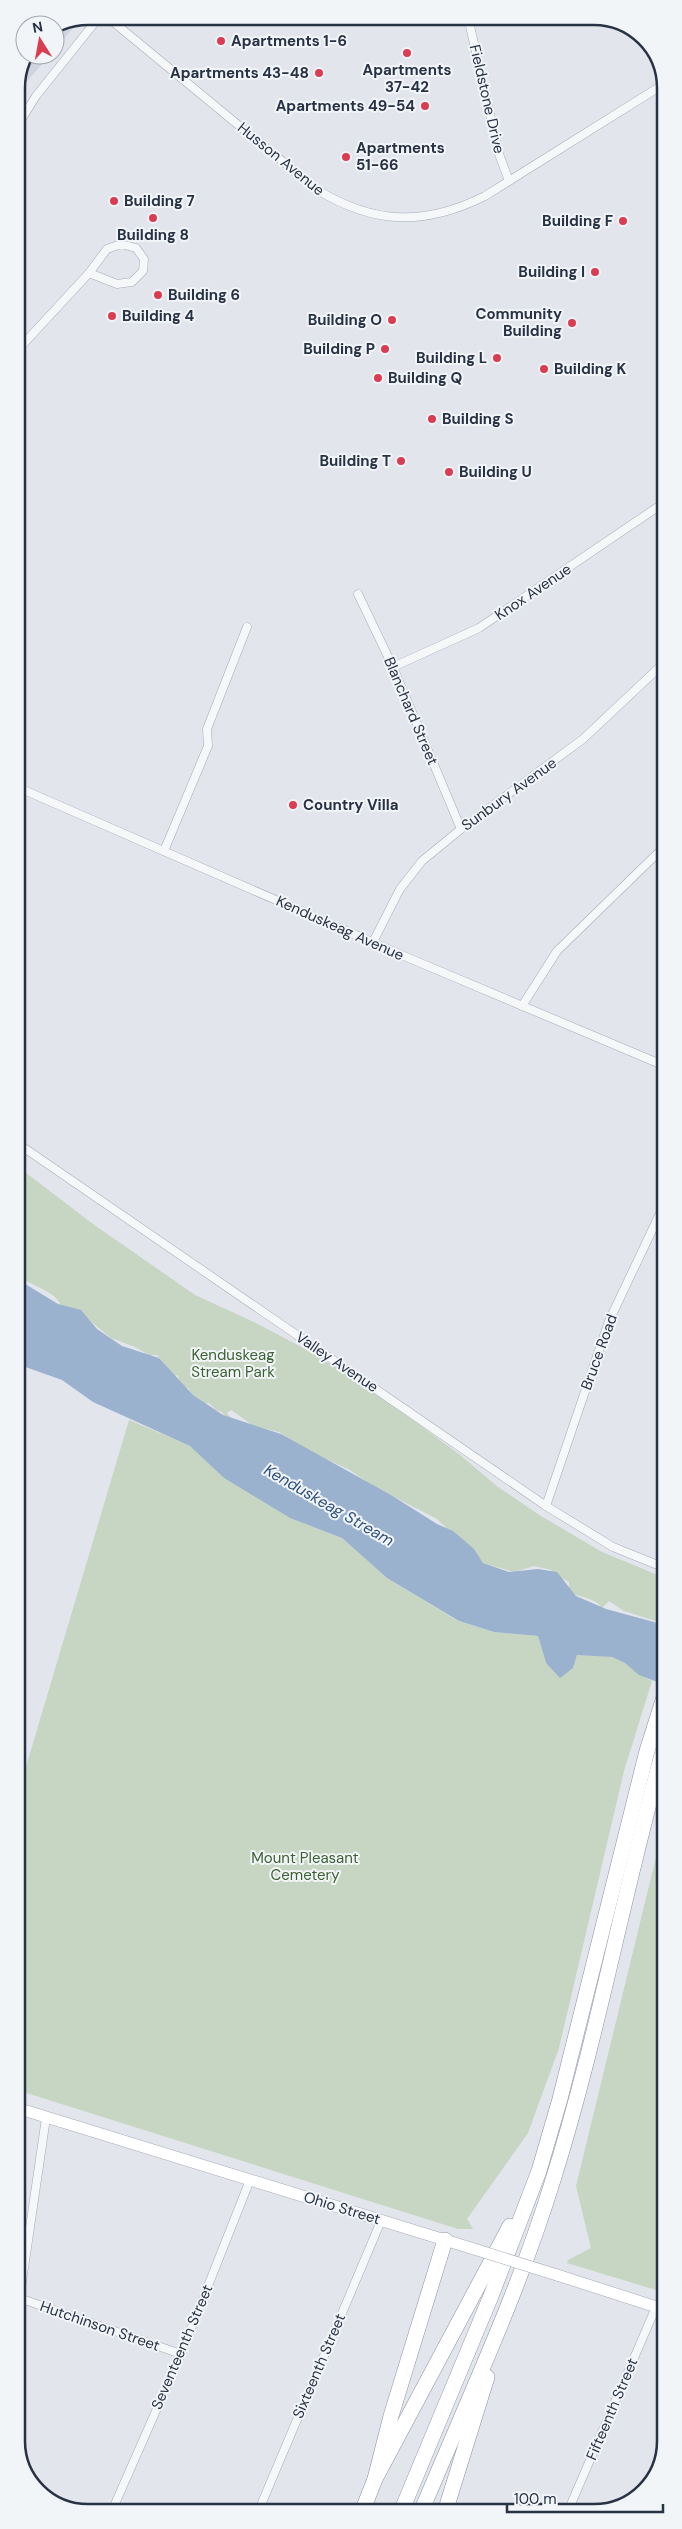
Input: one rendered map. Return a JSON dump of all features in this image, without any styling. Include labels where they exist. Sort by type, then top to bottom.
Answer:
[{"type":"highway","points":[[404,2504],[505,2261],[539,2172],[560,2099],[657,1721]]},
{"type":"highway","points":[[424,2504],[506,2309],[542,2216],[571,2122],[657,1777]]},
{"type":"highway","points":[[365,2504],[375,2479],[511,2225],[560,2099]]},
{"type":"highway","points":[[375,2479],[391,2416],[445,2240]]},
{"type":"highway","points":[[447,2504],[506,2309]]},
{"type":"street","points":[[25,114],[36,96],[93,25]]},
{"type":"street","name":"Husson Avenue","points":[[117,25],[316,189],[356,209],[379,216],[421,218],[462,207],[657,88]]},
{"type":"street","name":"Fieldstone Drive","points":[[470,25],[499,154],[509,180]]},
{"type":"street","points":[[25,342],[89,273],[107,248],[121,244],[136,248],[144,259],[143,271],[132,282],[117,284],[89,273]]},
{"type":"street","name":"Knox Avenue","points":[[393,667],[480,628],[657,507]]},
{"type":"street","name":"Blanchard Street","points":[[358,594],[393,667],[461,829]]},
{"type":"street","points":[[164,851],[208,746],[207,729],[247,626]]},
{"type":"street","name":"Sunbury Avenue","points":[[373,942],[394,899],[408,878],[426,858],[461,829],[583,739],[657,670]]},
{"type":"street","name":"Kenduskeag Avenue","points":[[25,790],[373,942],[657,1062]]},
{"type":"street","points":[[522,1006],[557,951],[657,854]]},
{"type":"street","name":"Valley Avenue","points":[[25,1148],[546,1506],[613,1547],[657,1565]]},
{"type":"street","name":"Bruce Road","points":[[546,1506],[608,1321],[657,1220]]},
{"type":"street","name":"Ohio Street","points":[[25,2110],[657,2307]]},
{"type":"street","points":[[25,2258],[46,2118]]},
{"type":"street","name":"Seventeenth Street","points":[[114,2504],[180,2354],[250,2180]]},
{"type":"street","name":"Sixteenth Street","points":[[261,2504],[381,2220]]},
{"type":"street","name":"Hutchinson Street","points":[[25,2300],[180,2354]]},
{"type":"street","name":"Fifteenth Street","points":[[571,2504],[657,2317]]},
{"type":"shaded area","points":[[74,26],[65,37],[65,30]]},
{"type":"shaded area","points":[[30,65],[41,65],[25,83]]},
{"type":"green space","name":"Kenduskeag Stream Park","points":[[25,1172],[93,1224],[195,1295],[256,1323],[307,1350],[370,1388],[460,1455],[498,1487],[541,1516],[602,1552],[657,1575],[657,1621],[624,1611],[609,1601],[602,1608],[599,1607],[601,1606],[593,1600],[569,1592],[569,1582],[550,1572],[552,1570],[534,1566],[514,1572],[483,1563],[437,1519],[377,1488],[348,1469],[308,1451],[279,1432],[254,1426],[231,1410],[227,1413],[231,1418],[225,1417],[222,1412],[216,1410],[209,1403],[202,1404],[201,1400],[191,1394],[189,1389],[179,1383],[178,1375],[174,1376],[157,1355],[149,1355],[135,1347],[111,1338],[78,1311],[61,1305],[47,1291],[25,1280]]},
{"type":"green space","name":"Mount Pleasant Cemetery","points":[[129,1420],[191,1446],[224,1478],[290,1518],[342,1538],[387,1578],[458,1621],[494,1632],[538,1636],[546,1663],[573,1668],[577,1655],[614,1658],[629,1665],[652,1681],[624,1771],[559,2048],[528,2133],[467,2219],[473,2229],[458,2229],[25,2093],[25,1770]]},
{"type":"green space","points":[[657,1853],[657,2290],[567,2263],[568,2260],[591,2248],[576,2186]]},
{"type":"water","name":"Kenduskeag Stream","points":[[25,1284],[58,1304],[81,1310],[97,1329],[122,1346],[159,1358],[193,1395],[223,1415],[281,1434],[391,1495],[437,1524],[453,1531],[474,1549],[483,1563],[509,1572],[538,1569],[557,1572],[576,1596],[606,1609],[657,1623],[657,1682],[639,1675],[625,1663],[612,1657],[577,1655],[573,1668],[560,1678],[546,1663],[538,1636],[494,1632],[459,1621],[387,1578],[342,1538],[290,1518],[224,1478],[190,1446],[93,1402],[62,1380],[25,1367]]},
{"type":"place","name":"Apartments 1-6","points":[[221,41]]},
{"type":"place","name":"Apartments 37-42","points":[[407,53]]},
{"type":"place","name":"Apartments 43-48","points":[[319,73]]},
{"type":"place","name":"Apartments 49-54","points":[[425,106]]},
{"type":"place","name":"Apartments 51-66","points":[[346,157]]},
{"type":"place","name":"Building 7","points":[[114,201]]},
{"type":"place","name":"Building 8","points":[[153,218]]},
{"type":"place","name":"Building F","points":[[623,221]]},
{"type":"place","name":"Building I","points":[[595,272]]},
{"type":"place","name":"Building 6","points":[[158,295]]},
{"type":"place","name":"Building 4","points":[[112,316]]},
{"type":"place","name":"Building O","points":[[392,320]]},
{"type":"place","name":"Community Building","points":[[572,323]]},
{"type":"place","name":"Building P","points":[[385,349]]},
{"type":"place","name":"Building L","points":[[497,358]]},
{"type":"place","name":"Building K","points":[[544,369]]},
{"type":"place","name":"Building Q","points":[[378,378]]},
{"type":"place","name":"Building S","points":[[432,419]]},
{"type":"place","name":"Building T","points":[[401,461]]},
{"type":"place","name":"Building U","points":[[449,472]]},
{"type":"place","name":"Country Villa","points":[[293,805]]}]
